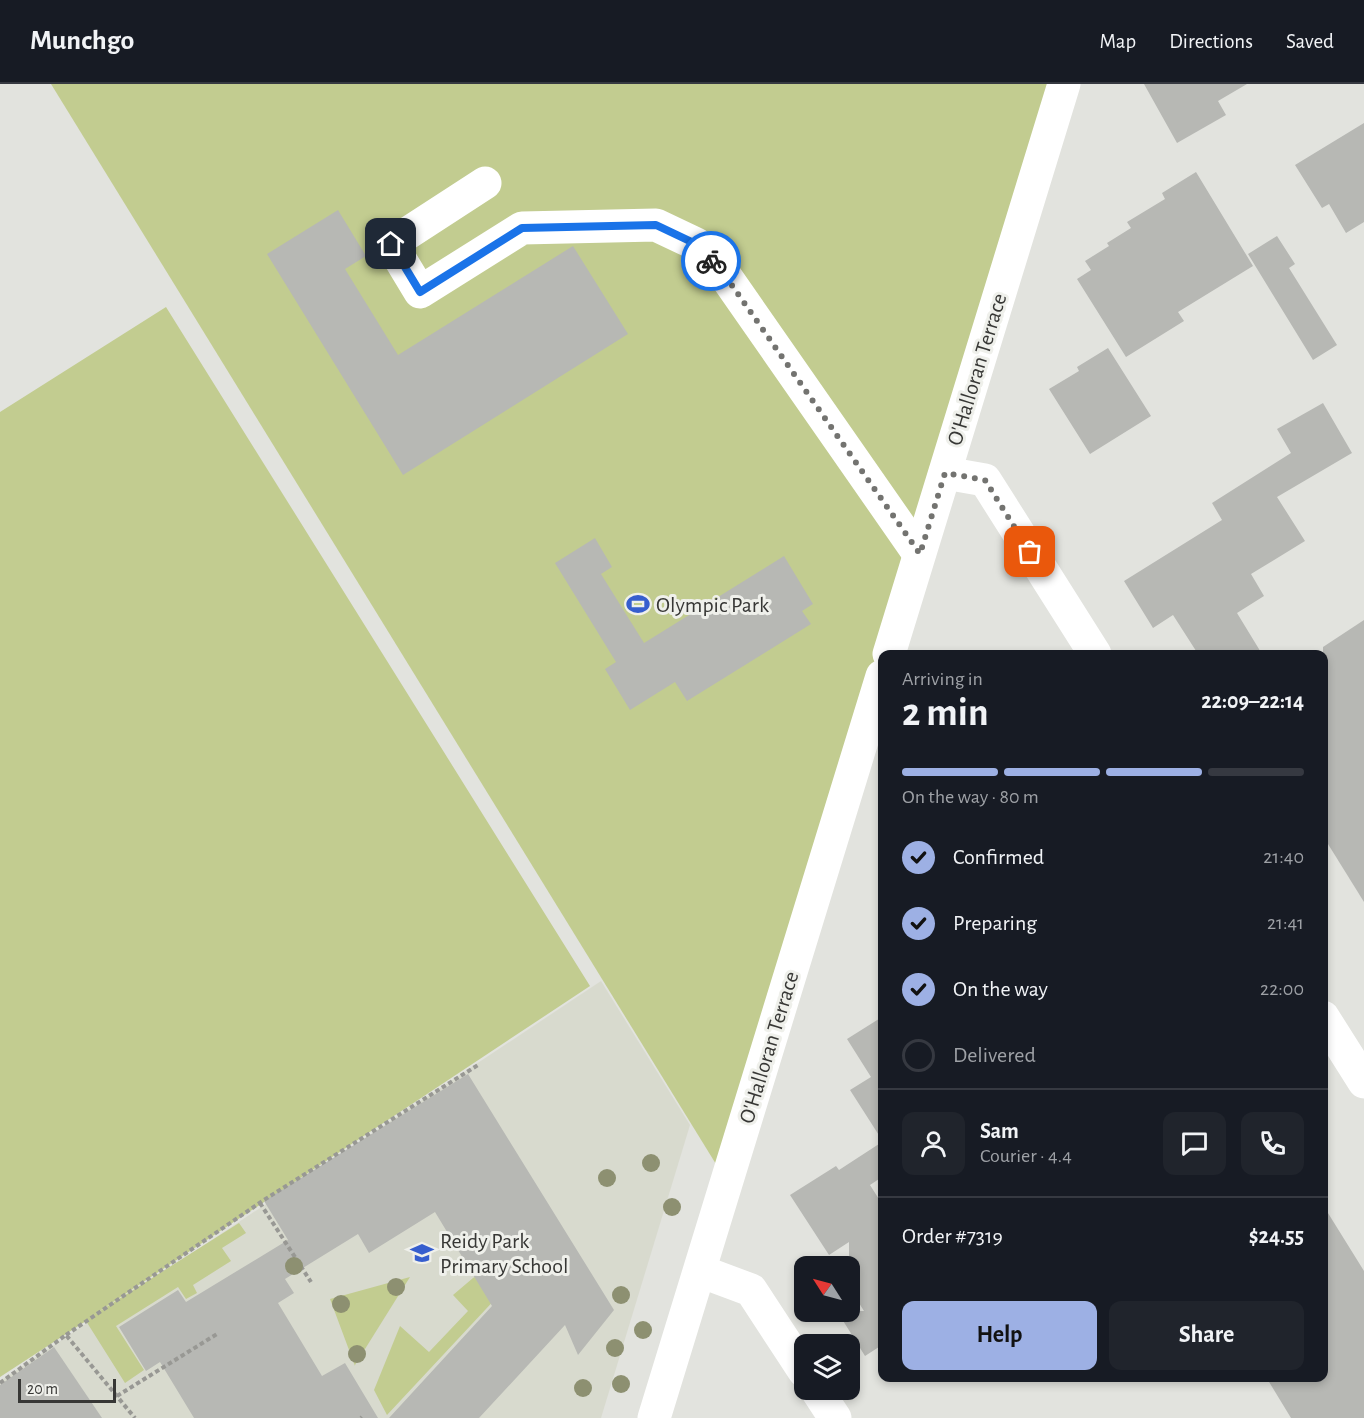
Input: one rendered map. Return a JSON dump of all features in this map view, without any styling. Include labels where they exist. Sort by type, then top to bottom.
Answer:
[{"type":"street","name":"O'Halloran Terrace","points":[[890,650],[1064,84]]},
{"type":"street","points":[[485,183],[391,244],[420,292],[522,228],[656,225],[696,244],[724,274],[920,554]]},
{"type":"street","points":[[945,473],[985,480],[1092,650]]},
{"type":"street","name":"O'Halloran Terrace","points":[[654,1418],[878,689]]},
{"type":"street","points":[[1328,1025],[1364,1082]]},
{"type":"street","points":[[700,1271],[751,1290],[794,1356]]},
{"type":"street","points":[[823,1400],[835,1418]]},
{"type":"path","points":[[0,1383],[66,1335],[260,1203],[478,1065]]},
{"type":"path","points":[[260,1203],[311,1282]]},
{"type":"path","points":[[117,1396],[217,1334]]},
{"type":"path","points":[[66,1335],[135,1418]]},
{"type":"shaded area","name":"Reidy Park Primary School","points":[[601,981],[690,1125],[601,1418],[0,1418],[0,1381]]},
{"type":"green space","name":"Olympic Park","points":[[51,84],[1064,84],[890,650],[878,650],[878,690],[727,1182]]},
{"type":"green space","points":[[166,307],[590,986],[92,1316],[239,1223],[246,1233],[222,1248],[231,1261],[193,1285],[197,1293],[186,1299],[178,1287],[116,1326],[144,1370],[125,1383],[86,1321],[0,1377],[0,412]]},
{"type":"green space","points":[[504,1260],[515,1278],[387,1415],[374,1390],[400,1326],[429,1352],[468,1311],[453,1295],[473,1278]]},
{"type":"green space","points":[[410,1277],[355,1365],[355,1366],[330,1299]]},
{"type":"building","points":[[1144,84],[1247,84],[1218,101],[1226,115],[1177,143]]},
{"type":"building","points":[[1364,123],[1364,222],[1346,233],[1329,204],[1322,208],[1295,165]]},
{"type":"building","points":[[1196,172],[1253,266],[1178,312],[1184,321],[1126,357],[1077,279],[1091,270],[1085,261],[1109,246],[1107,243],[1131,228],[1127,222],[1165,199],[1162,193]]},
{"type":"building","points":[[338,210],[366,256],[345,269],[398,355],[573,246],[628,334],[403,475],[267,254]]},
{"type":"building","points":[[1277,236],[1295,264],[1289,268],[1337,345],[1313,360],[1248,254]]},
{"type":"building","points":[[1108,348],[1151,416],[1090,454],[1049,389],[1079,371],[1077,367]]},
{"type":"building","points":[[1323,403],[1352,453],[1277,497],[1305,541],[1251,574],[1264,596],[1237,613],[1260,650],[1195,650],[1173,615],[1153,628],[1124,581],[1222,520],[1212,503],[1291,453],[1277,429]]},
{"type":"building","points":[[595,538],[612,567],[601,574],[644,643],[784,556],[813,604],[802,611],[811,624],[687,701],[675,682],[630,710],[605,669],[616,662],[555,563]]},
{"type":"building","points":[[1364,620],[1364,902],[1328,844],[1328,650],[1323,650],[1323,647]]},
{"type":"building","points":[[878,1020],[878,1134],[850,1090],[871,1077],[847,1039]]},
{"type":"building","points":[[468,1074],[614,1310],[578,1355],[565,1325],[479,1418],[389,1418],[492,1306],[435,1212],[369,1253],[358,1234],[285,1279],[294,1293],[278,1303],[322,1376],[345,1363],[378,1418],[194,1418],[160,1362],[146,1371],[119,1327],[178,1290],[186,1302],[288,1240],[264,1201]]},
{"type":"building","points":[[878,1145],[878,1180],[870,1185],[878,1198],[878,1348],[865,1356],[860,1348],[860,1334],[851,1334],[844,1322],[860,1322],[860,1311],[864,1311],[860,1305],[860,1256],[849,1256],[849,1242],[829,1255],[790,1195],[836,1166],[839,1170]]},
{"type":"building","points":[[1328,1213],[1364,1271],[1364,1418],[1291,1418],[1269,1382],[1328,1382]]},
{"type":"building","points":[[54,1347],[102,1418],[0,1418],[0,1385]]},
{"type":"way so far","points":[[711,261],[724,274],[920,554],[945,473],[985,480],[1030,552]]},
{"type":"place","name":"Olympic Park","points":[[638,604]]},
{"type":"place","name":"Reidy Park Primary School","points":[[422,1253]]},
{"type":"route","points":[[391,244],[420,292],[522,228],[656,225],[696,244],[711,261]]}]
